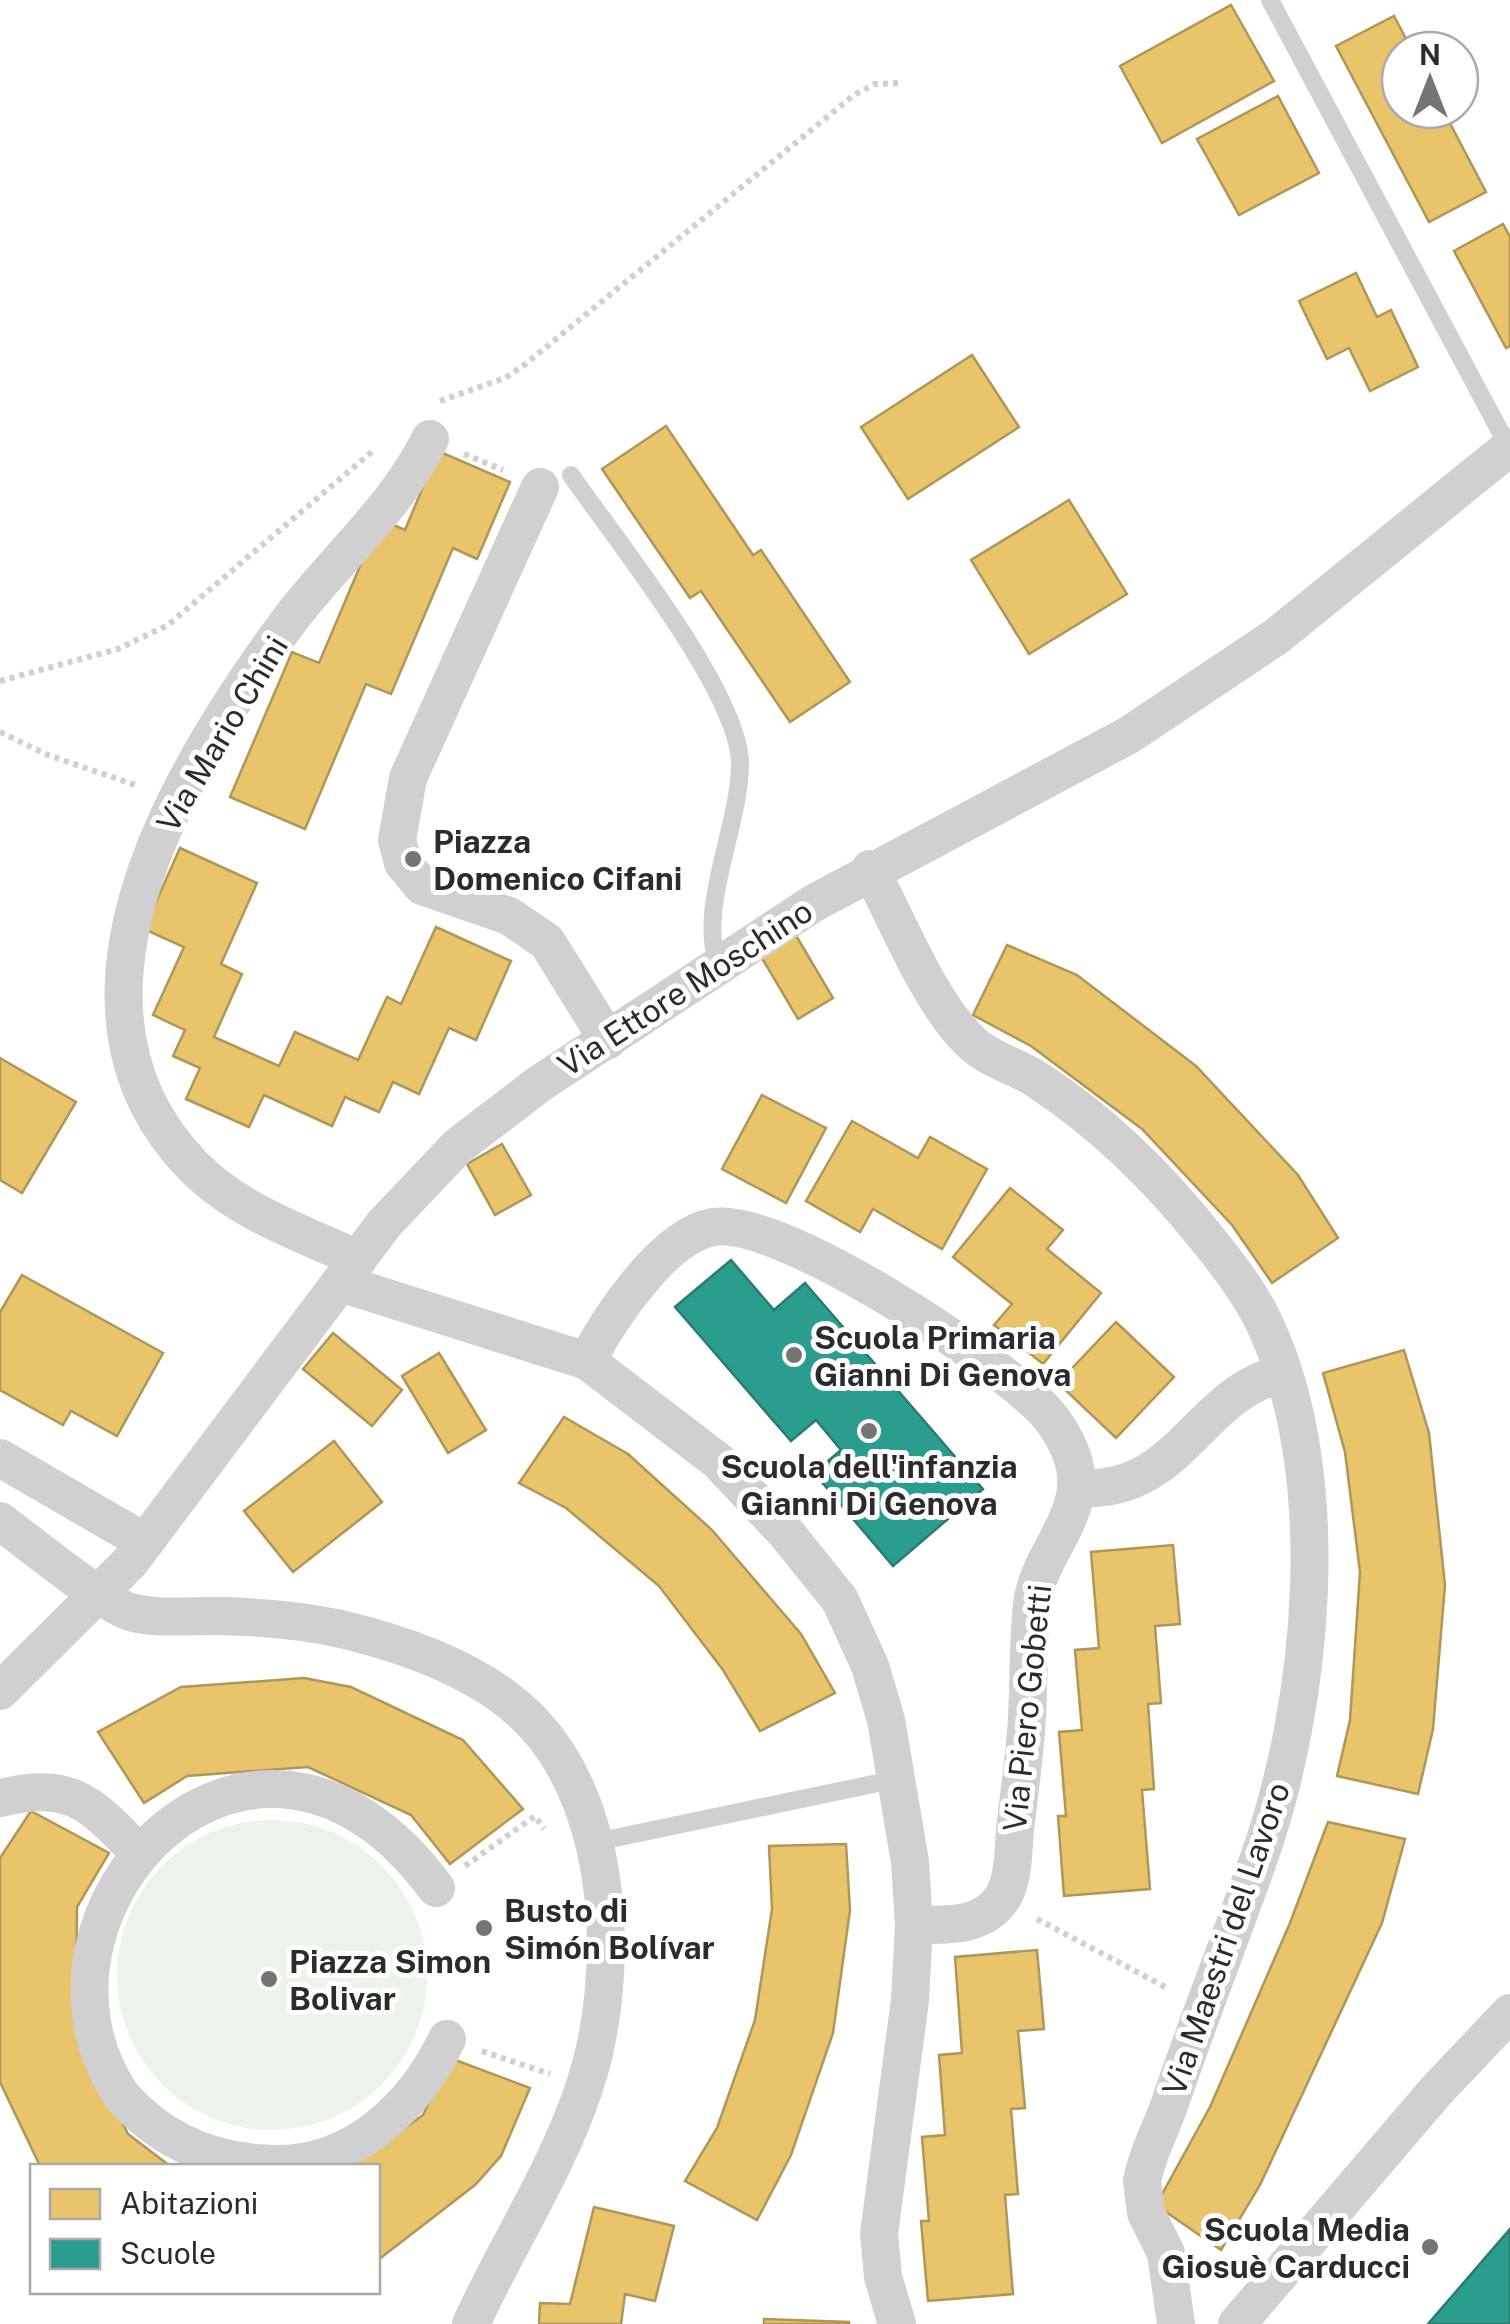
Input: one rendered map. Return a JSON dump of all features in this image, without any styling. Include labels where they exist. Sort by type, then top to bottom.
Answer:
[{"type":"street","name":"Via Mario Chini","points":[[430,423],[405,485],[331,566],[256,666],[176,804],[138,891],[124,956],[131,1042],[149,1100],[173,1143],[221,1189],[349,1271],[587,1361],[718,1461],[788,1534],[840,1600],[870,1666],[898,1778],[914,1926],[910,2000],[879,2234],[884,2277],[897,2324]]},
{"type":"street","name":"Via Ettore Moschino","points":[[0,1691],[102,1594],[407,1196],[458,1146],[608,1040],[870,869],[1129,734],[1277,636],[1509,448]]},
{"type":"street","points":[[556,481],[408,778],[397,840],[403,863],[422,886],[509,916],[547,942],[608,1040]]},
{"type":"street","name":"Via Maestri del Lavoro","points":[[870,869],[961,1031],[982,1051],[1039,1081],[1079,1110],[1183,1209],[1256,1307],[1284,1374],[1299,1452],[1307,1537],[1296,1706],[1280,1793],[1142,2182],[1146,2214],[1166,2253],[1176,2324]]},
{"type":"street","points":[[587,1361],[616,1310],[676,1245],[715,1227],[746,1228],[908,1307],[955,1338],[1036,1402],[1056,1424],[1070,1453],[1077,1488],[1112,1488],[1145,1476],[1171,1458],[1250,1383],[1284,1374]]},
{"type":"street","points":[[0,1458],[145,1542]]},
{"type":"street","name":"Via Piero Gobetti","points":[[1001,1899],[1010,1873],[1023,1760],[1034,1588],[1043,1561],[1068,1524],[1077,1488]]},
{"type":"street","points":[[0,1521],[124,1610],[257,1617],[339,1629],[408,1649],[477,1680],[520,1711],[550,1742],[576,1796],[591,1843],[606,1926],[604,2000],[585,2086],[471,2324]]},
{"type":"street","points":[[273,2164],[218,2158],[159,2131],[135,2111],[97,2061],[80,2002],[82,1943],[103,1886],[132,1846],[162,1821],[218,1795],[277,1789],[306,1792],[364,1814],[388,1832],[436,1888]]},
{"type":"street","points":[[0,1798],[36,1791],[77,1798],[100,1813],[132,1846]]},
{"type":"street","points":[[914,1926],[965,1923],[986,1914],[1001,1899]]},
{"type":"street","points":[[1237,2324],[1436,2090],[1510,2013]]},
{"type":"street","points":[[288,2164],[313,2160],[372,2134],[420,2088],[447,2039]]},
{"type":"lane","points":[[1270,0],[1509,448]]},
{"type":"lane","points":[[556,481],[711,678],[734,721],[740,762],[738,791],[711,931],[720,968]]},
{"type":"lane","points":[[591,1843],[898,1778]]},
{"type":"path","points":[[430,423],[523,366],[854,95],[875,84],[901,83]]},
{"type":"path","points":[[430,423],[556,481]]},
{"type":"path","points":[[0,681],[118,649],[168,625],[387,438]]},
{"type":"path","points":[[0,732],[176,804]]},
{"type":"path","points":[[436,1888],[534,1816]]},
{"type":"path","points":[[1001,1899],[1203,2008]]},
{"type":"path","points":[[447,2039],[585,2086]]},
{"type":"shaded area","name":"Piazza Simon Bolivar","points":[[272,1820],[302,1823],[331,1832],[358,1846],[381,1866],[401,1889],[415,1916],[424,1945],[424,2005],[415,2034],[401,2061],[381,2084],[358,2104],[331,2118],[302,2127],[272,2130],[242,2127],[213,2118],[186,2104],[163,2084],[143,2061],[129,2034],[120,2005],[117,1975],[120,1945],[129,1916],[143,1889],[163,1866],[186,1846],[213,1832],[242,1823]]},
{"type":"building: Abitazioni","points":[[1231,5],[1274,81],[1162,143],[1120,66]]},
{"type":"building: Abitazioni","points":[[1394,16],[1401,30],[1380,30],[1380,129],[1336,46]]},
{"type":"building: Abitazioni","points":[[1278,96],[1319,173],[1239,215],[1197,139]]},
{"type":"building: Abitazioni","points":[[1380,130],[1453,130],[1486,192],[1429,222]]},
{"type":"building: Abitazioni","points":[[1503,224],[1510,237],[1510,346],[1506,348],[1454,251]]},
{"type":"building: Abitazioni","points":[[1356,273],[1377,317],[1391,310],[1418,367],[1370,391],[1349,348],[1327,359],[1299,301]]},
{"type":"building: Abitazioni","points":[[972,355],[1019,427],[908,499],[861,427]]},
{"type":"building: Abitazioni","points":[[666,426],[753,555],[761,550],[850,682],[790,722],[701,591],[690,598],[602,469]]},
{"type":"building: Abitazioni","points":[[438,451],[510,482],[477,559],[453,548],[391,694],[366,684],[305,829],[230,797],[292,652],[319,663],[380,519],[405,530]]},
{"type":"building: Abitazioni","points":[[1069,500],[1127,594],[1029,654],[971,560]]},
{"type":"building: Abitazioni","points":[[180,848],[257,883],[221,964],[242,974],[214,1037],[279,1066],[295,1032],[358,1060],[387,997],[401,1004],[436,927],[511,961],[476,1040],[449,1028],[419,1094],[393,1082],[379,1112],[345,1097],[332,1126],[264,1095],[249,1127],[186,1099],[200,1068],[173,1056],[185,1030],[153,1015],[184,947],[144,929]]},
{"type":"building: Abitazioni","points":[[794,932],[833,998],[798,1019],[759,953]]},
{"type":"building: Abitazioni","points":[[1007,945],[1077,975],[1196,1066],[1298,1175],[1338,1238],[1272,1283],[1232,1225],[1142,1129],[1031,1046],[973,1015]]},
{"type":"building: Abitazioni","points":[[0,1058],[76,1102],[22,1193],[0,1180]]},
{"type":"building: Abitazioni","points":[[762,1095],[826,1128],[786,1203],[722,1169]]},
{"type":"building: Abitazioni","points":[[852,1121],[918,1158],[930,1137],[987,1169],[942,1249],[873,1209],[860,1232],[806,1201]]},
{"type":"building: Abitazioni","points":[[502,1144],[531,1195],[495,1215],[467,1164]]},
{"type":"building: Abitazioni","points":[[1010,1188],[1063,1230],[1047,1249],[1101,1293],[1043,1364],[994,1325],[1012,1304],[953,1257]]},
{"type":"building: Abitazioni","points":[[22,1275],[163,1353],[117,1436],[71,1411],[63,1425],[0,1390],[0,1312]]},
{"type":"building: Abitazioni","points":[[1116,1322],[1174,1377],[1116,1438],[1058,1383]]},
{"type":"building: Abitazioni","points":[[333,1333],[402,1390],[372,1426],[303,1369]]},
{"type":"building: Abitazioni","points":[[1404,1350],[1429,1433],[1445,1585],[1433,1729],[1418,1794],[1337,1776],[1350,1720],[1360,1572],[1345,1452],[1323,1373]]},
{"type":"building: Abitazioni","points":[[439,1353],[486,1430],[448,1453],[402,1376]]},
{"type":"building: Abitazioni","points":[[564,1417],[628,1454],[712,1530],[801,1634],[835,1693],[760,1731],[723,1670],[659,1586],[566,1508],[519,1483]]},
{"type":"building: Abitazioni","points":[[334,1441],[382,1502],[293,1572],[244,1511]]},
{"type":"building: Abitazioni","points":[[1173,1545],[1180,1624],[1155,1626],[1161,1703],[1148,1704],[1154,1789],[1142,1790],[1150,1889],[1064,1896],[1058,1816],[1066,1816],[1059,1732],[1082,1730],[1075,1650],[1099,1648],[1091,1552]]},
{"type":"building: Abitazioni","points":[[304,1678],[351,1687],[463,1740],[523,1809],[450,1864],[411,1815],[308,1767],[187,1776],[144,1803],[98,1732],[181,1687]]},
{"type":"building: Abitazioni","points":[[31,1811],[109,1853],[77,1907],[76,2027],[128,2134],[167,2164],[39,2164],[0,2082],[0,1858]]},
{"type":"building: Abitazioni","points":[[1328,1822],[1405,1839],[1382,1923],[1260,2185],[1221,2250],[1156,2205],[1210,2107],[1290,1923]]},
{"type":"building: Abitazioni","points":[[846,1844],[850,1910],[833,2033],[791,2155],[757,2220],[685,2181],[717,2128],[755,2020],[772,1909],[769,1846]]},
{"type":"building: Abitazioni","points":[[1037,1950],[1044,2029],[1018,2031],[1025,2108],[1011,2109],[1018,2194],[1005,2195],[1013,2294],[928,2301],[921,2221],[929,2221],[922,2137],[945,2135],[939,2055],[962,2053],[955,1957]]},
{"type":"building: Abitazioni","points":[[450,2058],[530,2088],[501,2156],[475,2185],[380,2258],[380,2164],[356,2164],[423,2115]]},
{"type":"building: Abitazioni","points":[[594,2207],[674,2226],[655,2301],[625,2294],[621,2324],[539,2324],[540,2303],[570,2304]]},
{"type":"building: Abitazioni","points":[[764,2319],[849,2322],[849,2324],[764,2324]]},
{"type":"building: Scuole","points":[[731,1260],[774,1310],[805,1283],[983,1489],[893,1566],[814,1473],[841,1450],[816,1420],[791,1441],[675,1307]]},
{"type":"building: Scuole","points":[[1510,2229],[1510,2324],[1428,2324]]},
{"type":"place","name":"Piazza Domenico Cifani","points":[[413,859]]},
{"type":"place","name":"Scuola Primaria Gianni Di Genova","points":[[794,1355]]},
{"type":"place","name":"Scuola dell'infanzia Gianni Di Genova","points":[[869,1431]]},
{"type":"place","name":"Busto di Simón Bolívar","points":[[484,1928]]},
{"type":"place","name":"Piazza Simon Bolivar","points":[[269,1979]]},
{"type":"place","name":"Scuola Media Giosuè Carducci","points":[[1430,2247]]}]
